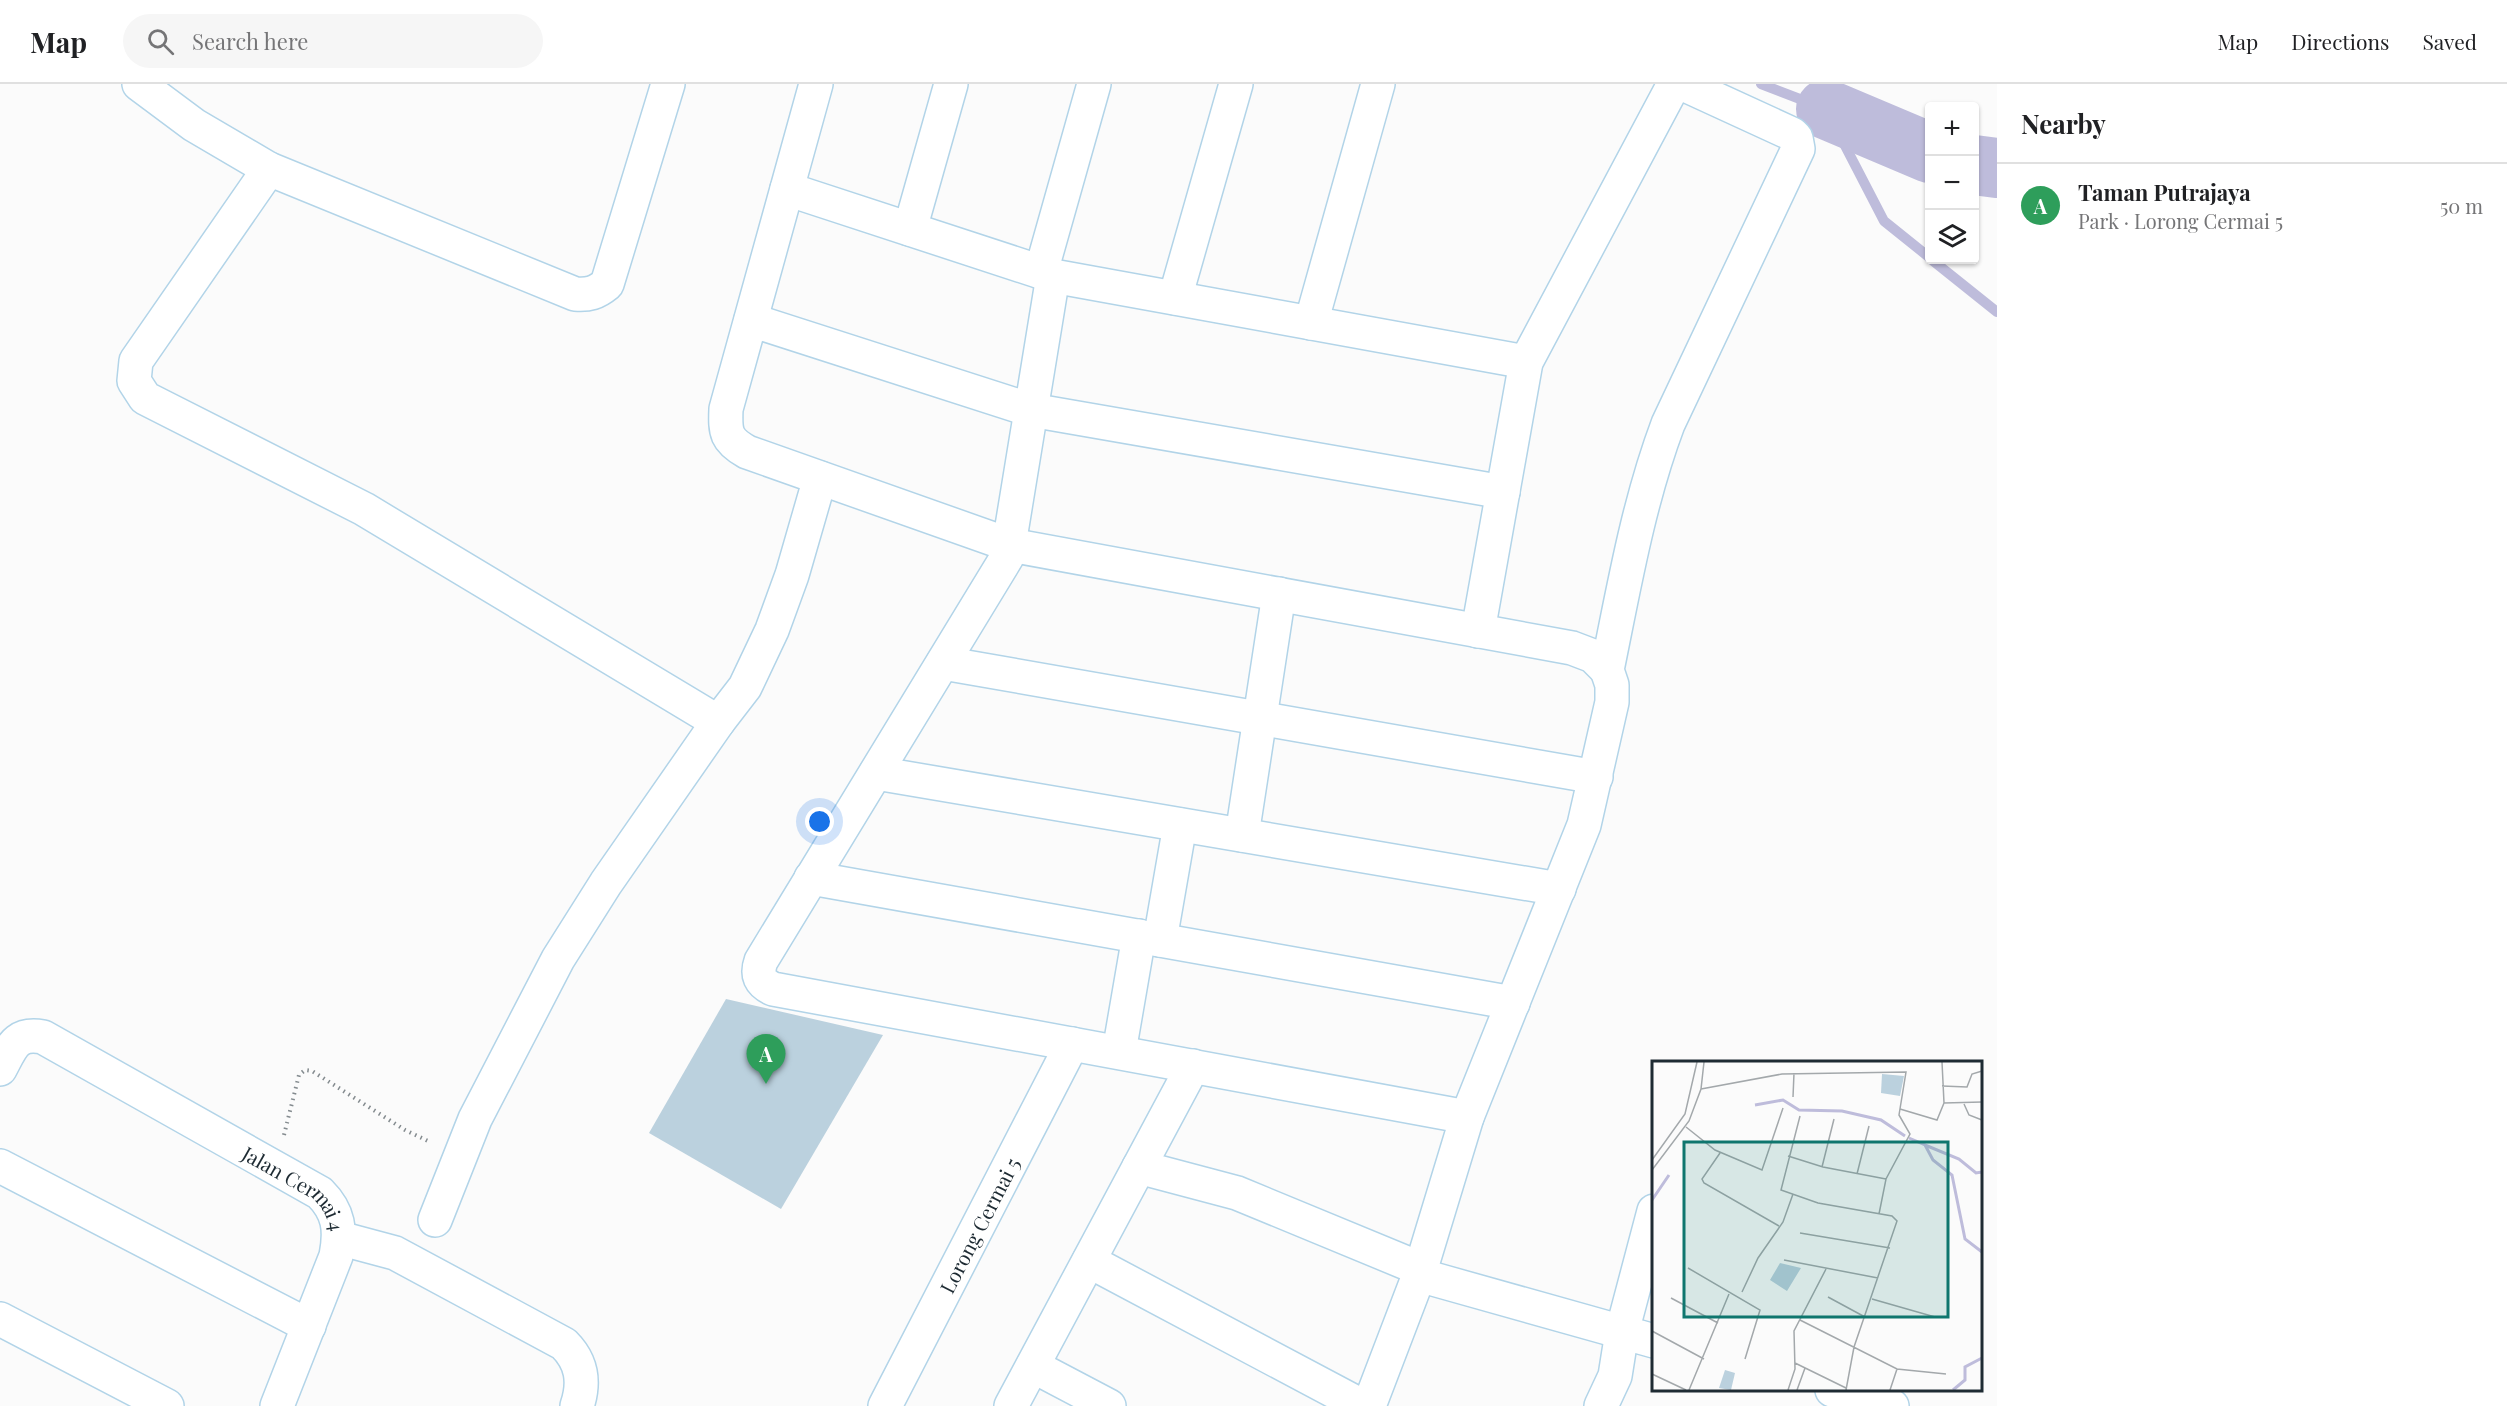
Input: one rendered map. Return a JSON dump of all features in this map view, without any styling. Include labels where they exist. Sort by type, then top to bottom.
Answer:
[{"type":"street","points":[[139,84],[194,125],[269,169],[575,294],[589,295],[598,292],[607,284],[668,84]]},
{"type":"street","points":[[816,84],[726,409],[725,425],[734,445],[747,452],[1010,545],[1572,648],[1593,656],[1607,670],[1612,685],[1612,702],[1584,825],[1467,1116],[1420,1272],[1369,1406]]},
{"type":"street","points":[[910,229],[951,84]]},
{"type":"street","points":[[1094,84],[1047,274],[1031,410],[1010,545],[1001,570],[761,961],[759,976],[764,984],[773,989],[1467,1116]]},
{"type":"street","points":[[1175,298],[1236,84]]},
{"type":"street","points":[[1311,322],[1378,84]]},
{"type":"street","points":[[1478,630],[1526,362],[1674,84]]},
{"type":"street","points":[[1607,670],[1639,511],[1652,465],[1668,424],[1798,150],[1796,138],[1792,134],[1683,84]]},
{"type":"street","points":[[269,169],[136,361],[134,381],[145,398],[364,509],[718,722]]},
{"type":"street","points":[[787,189],[1047,274],[1526,362]]},
{"type":"street","points":[[751,320],[1031,410],[1503,492]]},
{"type":"street","points":[[435,1220],[475,1119],[558,960],[606,883],[745,687],[772,630],[792,575],[820,478]]},
{"type":"street","points":[[1242,835],[1279,594]]},
{"type":"street","points":[[943,663],[1596,777]]},
{"type":"street","points":[[876,773],[1559,889]]},
{"type":"street","points":[[1119,1052],[1180,825]]},
{"type":"street","points":[[811,878],[1513,1003]]},
{"type":"street","name":"Jalan Cermai 4","points":[[0,1069],[12,1047],[25,1036],[44,1037],[320,1193],[332,1205],[338,1221],[339,1238],[395,1253],[564,1344],[574,1354],[581,1369],[577,1406]]},
{"type":"street","name":"Lorong Cermai 5","points":[[885,1406],[1072,1044]]},
{"type":"street","points":[[1011,1406],[1194,1066]]},
{"type":"street","points":[[0,1166],[309,1326]]},
{"type":"street","points":[[1139,1167],[1237,1193],[1420,1272],[1652,1341]]},
{"type":"street","points":[[1602,1406],[1615,1376],[1622,1332],[1652,1215]]},
{"type":"street","points":[[278,1406],[336,1256],[339,1238]]},
{"type":"street","points":[[1089,1261],[1362,1406]]},
{"type":"street","points":[[0,1318],[167,1406]]},
{"type":"street","points":[[1033,1366],[1109,1406]]},
{"type":"street","points":[[1839,1391],[1892,1406]]},
{"type":"path","points":[[276,1168],[299,1075],[305,1070],[312,1071],[405,1130],[460,1157]]},
{"type":"shaded area","points":[[726,999],[883,1035],[781,1209],[649,1133]]},
{"type":"waterway","points":[[1761,84],[1826,109],[1884,221],[1925,254]]},
{"type":"waterway","points":[[1826,109],[1925,151]]},
{"type":"waterway","points":[[1979,166],[1997,168]]},
{"type":"waterway","points":[[1937,264],[1997,312]]},
{"type":"place","name":"Taman Putrajaya","points":[[766,1084]]}]
